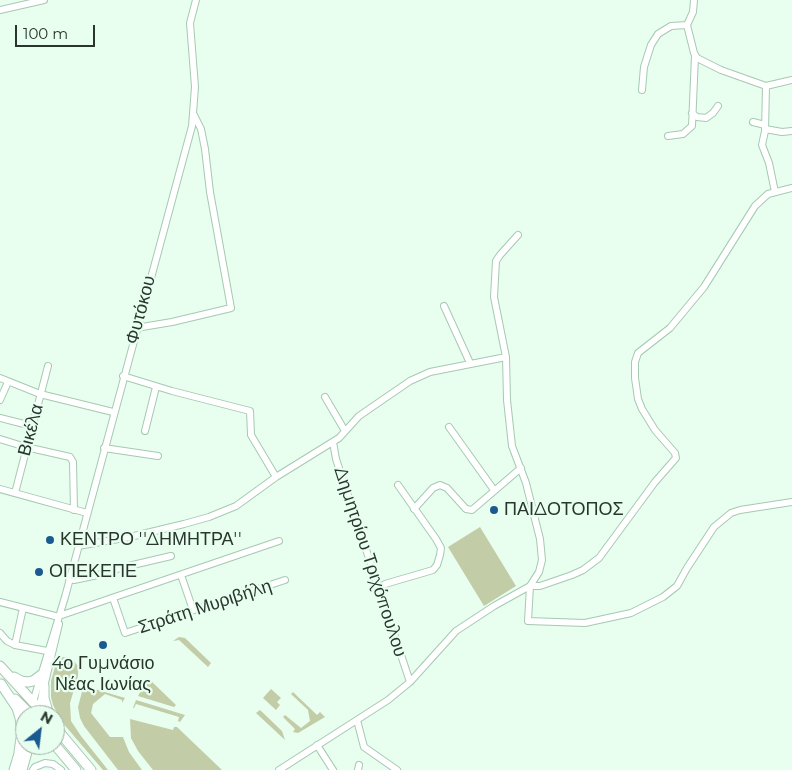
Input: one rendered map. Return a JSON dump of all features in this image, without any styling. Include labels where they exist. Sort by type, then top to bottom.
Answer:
[{"type":"main road","points":[[2,668],[19,680],[26,682],[34,681],[41,675]]},
{"type":"main road","points":[[2,668],[34,705]]},
{"type":"main road","points":[[1,683],[21,705]]},
{"type":"main road","points":[[1,683],[15,705]]},
{"type":"main road","points":[[44,686],[46,705]]},
{"type":"main road","points":[[65,739],[90,770]]},
{"type":"main road","points":[[14,770],[18,755]]},
{"type":"main road","points":[[22,770],[26,755]]},
{"type":"main road","points":[[63,755],[76,770]]},
{"type":"street","points":[[0,10],[44,0]]},
{"type":"street","name":"Φυτόκου","points":[[38,705],[41,675],[47,651],[59,617],[113,412],[188,141],[193,115],[195,87],[190,23],[196,0]]},
{"type":"street","points":[[668,136],[683,134],[692,126],[695,56],[687,25],[693,12],[694,0]]},
{"type":"street","points":[[642,90],[644,67],[651,45],[658,34],[671,26],[687,25]]},
{"type":"street","points":[[695,56],[721,70],[766,86],[792,80]]},
{"type":"street","points":[[766,86],[765,127],[762,146],[769,163],[775,192]]},
{"type":"street","points":[[692,114],[697,117],[706,118],[718,106]]},
{"type":"street","points":[[136,328],[165,324],[231,308],[210,192],[205,149],[201,129],[193,115]]},
{"type":"street","points":[[753,122],[782,132],[792,131]]},
{"type":"street","points":[[530,586],[540,586],[572,575],[583,570],[599,558],[655,482],[676,458],[675,453],[655,430],[638,399],[634,378],[635,362],[638,353],[670,328],[708,281],[736,233],[755,206],[768,194],[792,188]]},
{"type":"street","points":[[280,770],[388,700],[410,682],[456,631],[494,606],[530,586],[539,572],[542,560],[540,539],[521,468],[510,436],[506,357],[494,297],[495,267],[500,255],[518,234]]},
{"type":"street","points":[[444,306],[470,364]]},
{"type":"street","points":[[78,546],[130,537],[209,517],[244,502],[276,477],[341,437],[359,416],[410,381],[430,372],[506,357]]},
{"type":"street","name":"Βικέλα","points":[[15,493],[48,366]]},
{"type":"street","points":[[123,376],[156,387],[250,411],[250,432],[252,438],[276,477]]},
{"type":"street","points":[[0,378],[40,394],[113,412]]},
{"type":"street","points":[[1,396],[8,382]]},
{"type":"street","points":[[145,431],[156,387]]},
{"type":"street","points":[[326,397],[345,431]]},
{"type":"street","points":[[0,418],[32,426]]},
{"type":"street","points":[[449,427],[494,490]]},
{"type":"street","points":[[0,439],[67,456],[72,460],[74,510]]},
{"type":"street","name":"Δημητρίου Τριχόπουλου","points":[[333,442],[336,458],[410,682]]},
{"type":"street","points":[[104,448],[158,456]]},
{"type":"street","points":[[414,509],[438,485],[446,487],[467,510],[474,509],[521,468]]},
{"type":"street","points":[[379,588],[385,584],[432,570],[437,565],[441,548],[398,485]]},
{"type":"street","points":[[0,489],[87,513]]},
{"type":"street","points":[[530,586],[528,621],[585,623],[631,613],[662,597],[677,586],[714,527],[731,513],[792,502]]},
{"type":"street","points":[[0,602],[59,617],[279,541]]},
{"type":"street","points":[[69,579],[74,580],[107,573],[171,556]]},
{"type":"street","points":[[181,574],[193,610]]},
{"type":"street","name":"Στράτη Μυριβήλη","points":[[112,598],[125,634],[286,580]]},
{"type":"street","points":[[15,645],[23,608]]},
{"type":"street","name":"Φυτόκου","points":[[39,705],[54,649],[59,617]]},
{"type":"street","points":[[0,633],[7,641],[15,645],[47,651]]},
{"type":"street","points":[[357,720],[364,747],[397,770]]},
{"type":"street","points":[[317,745],[333,770]]},
{"type":"street","points":[[33,770],[35,767],[45,763],[53,764],[61,770]]},
{"type":"green space","points":[[480,527],[516,586],[484,606],[448,547]]},
{"type":"green space","points":[[179,637],[185,638],[211,663],[208,667],[179,640],[173,641]]},
{"type":"green space","points":[[63,657],[71,658],[78,666],[78,676],[70,703],[71,721],[108,770],[103,770],[65,726],[65,705],[53,705],[51,681],[56,663]]},
{"type":"green space","points":[[148,678],[176,705],[174,707],[138,696]]},
{"type":"green space","points":[[88,687],[125,698],[122,703],[122,700],[105,694],[93,704],[91,713],[110,737],[123,737],[129,752],[142,770],[118,770],[84,726],[78,707],[83,688]]},
{"type":"green space","points":[[271,689],[281,698],[277,702],[280,705],[276,710],[263,698]]},
{"type":"green space","points":[[293,692],[317,715],[320,712],[325,717],[298,733],[293,732],[295,729],[283,717],[285,715],[301,728],[310,721],[308,710],[291,694]]},
{"type":"green space","points":[[136,700],[185,715],[180,722],[178,721],[179,717],[136,704],[133,708]]},
{"type":"green space","points":[[260,710],[282,731],[285,740],[256,713]]},
{"type":"green space","points":[[130,719],[173,730],[174,727],[177,727],[222,770],[153,770],[138,751],[131,738]]},
{"type":"place","name":"ΠΑΙΔΟΤΟΠΟΣ","points":[[494,510]]},
{"type":"place","name":"ΚΕΝΤΡΟ ''ΔΗΜΗΤΡΑ''","points":[[50,540]]},
{"type":"place","name":"ΟΠΕΚΕΠΕ","points":[[39,572]]},
{"type":"place","name":"4ο Γυμνάσιο Νέας Ιωνίας","points":[[103,645]]}]
